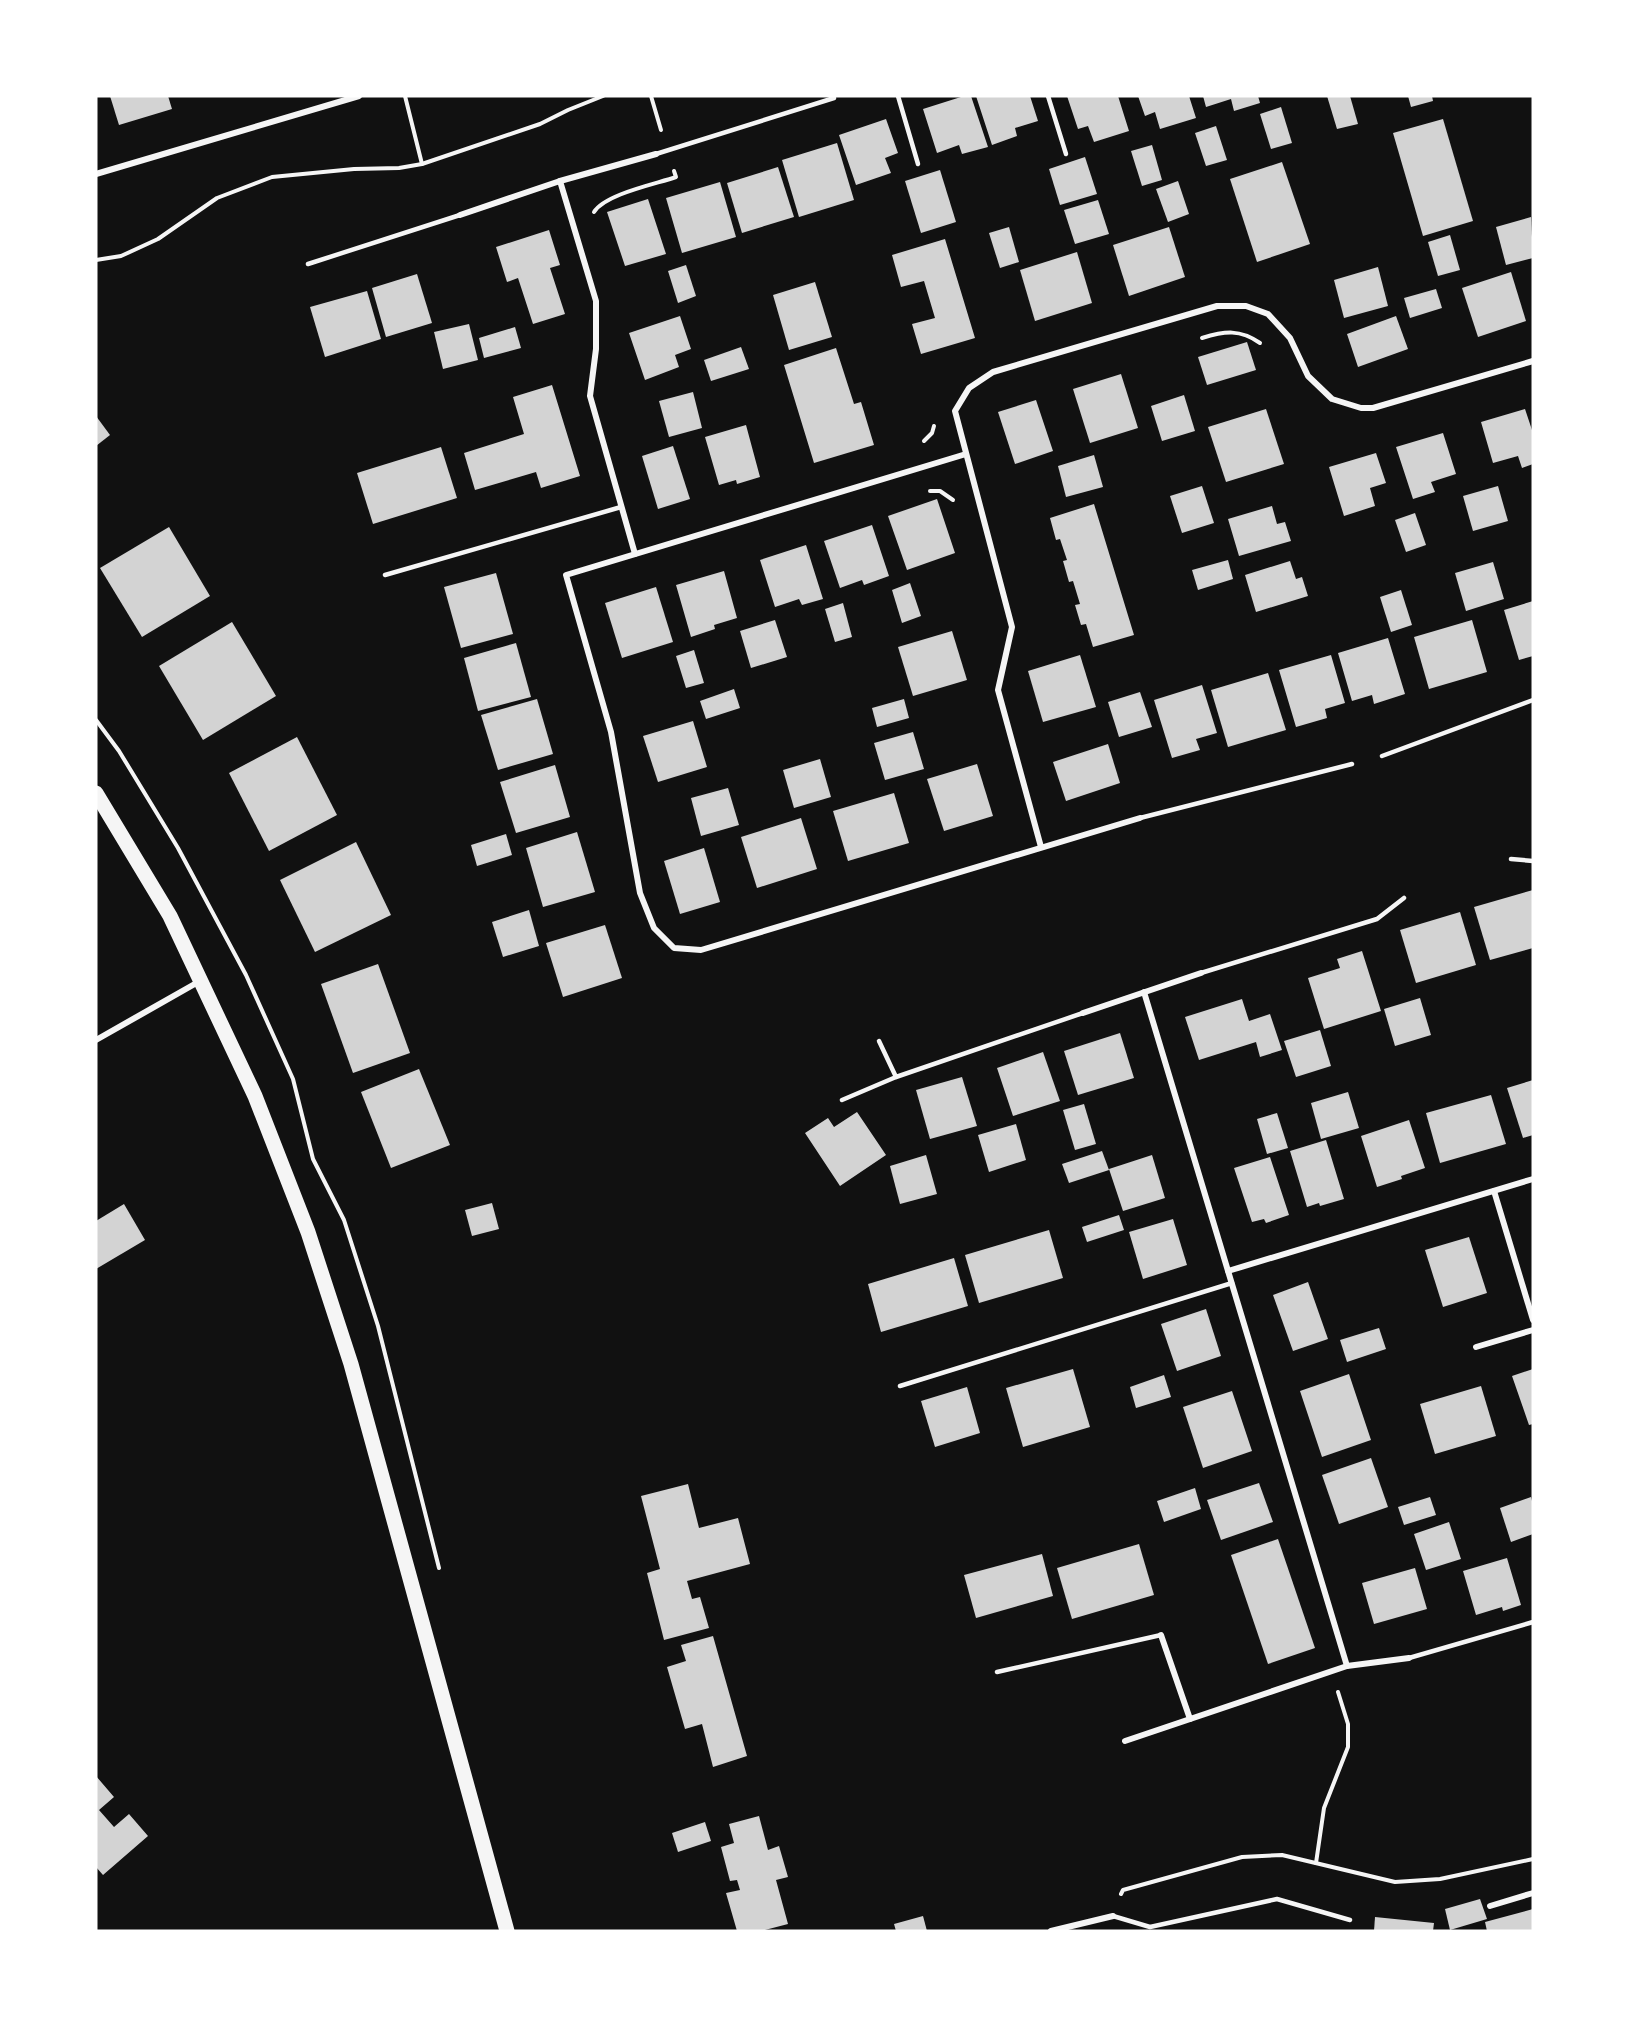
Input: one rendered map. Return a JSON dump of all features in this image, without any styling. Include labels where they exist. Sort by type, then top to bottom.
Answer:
[{"type":"main road","points":[[96,793],[170,916],[255,1096],[304,1221],[351,1364],[507,1931]]},
{"type":"street","points":[[324,96],[327,105]]},
{"type":"street","points":[[96,174],[359,96]]},
{"type":"street","points":[[460,215],[656,154]]},
{"type":"street","points":[[560,182],[596,301],[596,349],[590,396],[635,554]]},
{"type":"street","points":[[1041,847],[998,690],[1012,627],[955,411],[969,388],[993,372],[1218,306],[1246,306],[1268,314],[1290,338],[1308,376],[1332,399],[1361,408],[1372,408],[1533,361]]},
{"type":"street","points":[[966,453],[566,575],[611,732],[640,894],[654,928],[674,948],[701,950],[1140,818]]},
{"type":"street","points":[[1083,1013],[1201,973]]},
{"type":"street","points":[[96,1040],[201,980]]},
{"type":"street","points":[[1144,992],[1347,1666]]},
{"type":"street","points":[[1228,1271],[1533,1179]]},
{"type":"street","points":[[1494,1191],[1533,1320]]},
{"type":"street","points":[[1476,1347],[1533,1330]]},
{"type":"street","points":[[1161,1635],[1190,1719]]},
{"type":"street","points":[[1125,1741],[1347,1666],[1409,1658]]},
{"type":"street","points":[[1490,1906],[1533,1893]]},
{"type":"street","points":[[1051,1931],[1113,1916]]},
{"type":"lane","points":[[898,96],[918,164]]},
{"type":"lane","points":[[1048,96],[1066,154]]},
{"type":"lane","points":[[656,154],[834,98]]},
{"type":"lane","points":[[308,264],[460,215]]},
{"type":"lane","points":[[385,575],[621,507]]},
{"type":"lane","points":[[1382,756],[1533,700]]},
{"type":"lane","points":[[1140,818],[1352,764]]},
{"type":"lane","points":[[1511,859],[1533,861]]},
{"type":"lane","points":[[1201,973],[1377,919],[1404,898]]},
{"type":"lane","points":[[842,1100],[896,1077],[1083,1013]]},
{"type":"lane","points":[[879,1041],[896,1077]]},
{"type":"lane","points":[[900,1386],[1232,1282]]},
{"type":"lane","points":[[1409,1658],[1533,1622]]},
{"type":"lane","points":[[997,1672],[1161,1635]]},
{"type":"lane","points":[[1113,1916],[1150,1927],[1277,1899],[1350,1920]]},
{"type":"path","points":[[405,96],[422,164]]},
{"type":"path","points":[[96,261],[121,256],[158,239],[217,198],[272,177],[354,169],[399,168],[422,164],[540,124],[603,96]]},
{"type":"path","points":[[594,222],[594,213],[598,205],[622,194],[676,177],[651,96]]},
{"type":"path","points":[[1199,339],[1221,333],[1243,333],[1263,345]]},
{"type":"path","points":[[922,444],[932,433],[934,424]]},
{"type":"path","points":[[929,491],[940,491],[954,500],[959,517],[982,510]]},
{"type":"path","points":[[1316,1863],[1324,1808],[1348,1747],[1348,1724],[1332,1671]]},
{"type":"path","points":[[1113,1916],[1123,1890],[1242,1857],[1282,1855],[1395,1882],[1440,1879],[1533,1859]]},
{"type":"building","points":[[110,96],[168,96],[172,109],[119,125]]},
{"type":"building","points":[[964,96],[971,96],[988,147],[962,154],[959,145],[937,153],[923,109]]},
{"type":"building","points":[[976,96],[1030,96],[1038,121],[1015,128],[1017,136],[992,145]]},
{"type":"building","points":[[1067,96],[1118,96],[1129,131],[1094,142],[1088,126],[1078,129]]},
{"type":"building","points":[[1138,96],[1189,96],[1196,118],[1160,129],[1155,112],[1145,116]]},
{"type":"building","points":[[1203,96],[1258,96],[1260,103],[1234,111],[1231,99],[1206,107]]},
{"type":"building","points":[[1327,96],[1350,96],[1358,124],[1337,129]]},
{"type":"building","points":[[1408,96],[1432,96],[1433,101],[1411,107]]},
{"type":"building","points":[[1281,107],[1292,143],[1271,149],[1260,114]]},
{"type":"building","points":[[886,119],[898,153],[885,158],[891,173],[856,185],[839,135]]},
{"type":"building","points":[[1443,119],[1473,221],[1423,236],[1393,133]]},
{"type":"building","points":[[1216,126],[1227,160],[1206,166],[1195,133]]},
{"type":"building","points":[[837,143],[854,200],[799,217],[782,160]]},
{"type":"building","points":[[1152,145],[1162,180],[1142,186],[1131,151]]},
{"type":"building","points":[[1085,157],[1097,194],[1060,205],[1049,169]]},
{"type":"building","points":[[1282,162],[1310,244],[1257,262],[1230,179]]},
{"type":"building","points":[[778,167],[794,217],[742,233],[727,183]]},
{"type":"building","points":[[940,170],[956,222],[921,233],[905,181]]},
{"type":"building","points":[[1178,181],[1189,214],[1168,222],[1156,189]]},
{"type":"building","points":[[720,182],[736,237],[682,253],[666,198]]},
{"type":"building","points":[[648,199],[666,254],[625,266],[607,212]]},
{"type":"building","points":[[1098,200],[1109,234],[1075,244],[1064,210]]},
{"type":"building","points":[[1531,217],[1533,258],[1506,265],[1496,227]]},
{"type":"building","points":[[1009,227],[1019,262],[1000,268],[989,233]]},
{"type":"building","points":[[1169,227],[1185,277],[1129,296],[1113,245]]},
{"type":"building","points":[[549,230],[560,265],[550,268],[565,314],[533,324],[518,278],[507,282],[496,247]]},
{"type":"building","points":[[1450,235],[1460,270],[1438,276],[1428,242]]},
{"type":"building","points":[[945,239],[975,338],[921,354],[912,324],[935,318],[924,281],[901,287],[892,255]]},
{"type":"building","points":[[1077,252],[1092,303],[1035,321],[1020,270]]},
{"type":"building","points":[[686,265],[696,296],[678,303],[668,271]]},
{"type":"building","points":[[1378,267],[1388,306],[1344,318],[1334,280]]},
{"type":"building","points":[[1511,272],[1526,321],[1478,337],[1462,288]]},
{"type":"building","points":[[417,274],[432,323],[386,337],[372,288]]},
{"type":"building","points":[[815,282],[832,337],[789,350],[773,295]]},
{"type":"building","points":[[1436,289],[1442,308],[1410,318],[1404,298]]},
{"type":"building","points":[[367,291],[381,339],[325,357],[310,307]]},
{"type":"building","points":[[680,316],[691,349],[675,355],[679,367],[645,380],[629,333]]},
{"type":"building","points":[[1396,316],[1408,349],[1358,367],[1347,334]]},
{"type":"building","points":[[469,324],[478,360],[443,369],[434,332]]},
{"type":"building","points":[[515,327],[521,348],[484,358],[479,338]]},
{"type":"building","points":[[1247,342],[1256,370],[1207,385],[1198,357]]},
{"type":"building","points":[[741,347],[749,369],[711,381],[704,360]]},
{"type":"building","points":[[836,348],[854,404],[861,402],[874,445],[814,463],[784,365]]},
{"type":"building","points":[[1121,374],[1138,428],[1090,443],[1073,389]]},
{"type":"building","points":[[552,385],[580,476],[541,488],[536,472],[475,490],[464,453],[524,434],[513,397]]},
{"type":"building","points":[[693,392],[702,428],[669,437],[659,401]]},
{"type":"building","points":[[1184,395],[1195,431],[1162,441],[1151,406]]},
{"type":"building","points":[[1036,400],[1053,451],[1015,464],[998,412]]},
{"type":"building","points":[[1266,409],[1284,464],[1226,482],[1208,427]]},
{"type":"building","points":[[1525,409],[1533,433],[1533,464],[1522,468],[1518,456],[1493,463],[1481,422]]},
{"type":"building","points":[[96,416],[110,435],[96,446]]},
{"type":"building","points":[[746,425],[760,477],[737,484],[736,480],[719,485],[705,437]]},
{"type":"building","points":[[1443,433],[1456,474],[1431,482],[1435,492],[1413,499],[1396,447]]},
{"type":"building","points":[[673,446],[690,499],[658,509],[642,456]]},
{"type":"building","points":[[441,447],[457,498],[373,524],[357,473]]},
{"type":"building","points":[[1376,453],[1386,483],[1370,488],[1375,506],[1344,516],[1329,467]]},
{"type":"building","points":[[1094,455],[1103,487],[1066,497],[1058,466]]},
{"type":"building","points":[[1202,486],[1214,523],[1182,533],[1170,496]]},
{"type":"building","points":[[1498,486],[1508,521],[1473,531],[1463,496]]},
{"type":"building","points":[[937,499],[955,553],[907,570],[888,516]]},
{"type":"building","points":[[1094,504],[1134,635],[1093,647],[1086,624],[1081,625],[1075,605],[1080,604],[1073,581],[1069,582],[1063,561],[1067,560],[1060,539],[1056,540],[1050,518]]},
{"type":"building","points":[[1272,506],[1277,524],[1285,522],[1291,541],[1239,556],[1228,519]]},
{"type":"building","points":[[1415,513],[1426,545],[1406,552],[1395,520]]},
{"type":"building","points":[[872,525],[889,576],[864,585],[862,580],[840,588],[824,541]]},
{"type":"building","points":[[169,527],[210,596],[142,637],[100,568]]},
{"type":"building","points":[[806,545],[823,599],[802,605],[799,599],[775,607],[760,560]]},
{"type":"building","points":[[1228,560],[1233,579],[1198,590],[1192,570]]},
{"type":"building","points":[[1290,561],[1296,579],[1302,577],[1308,596],[1256,612],[1245,575]]},
{"type":"building","points":[[1493,562],[1504,599],[1466,611],[1455,573]]},
{"type":"building","points":[[724,571],[737,618],[714,625],[715,629],[691,637],[676,585]]},
{"type":"building","points":[[496,573],[513,634],[461,648],[444,587]]},
{"type":"building","points":[[910,583],[921,616],[902,623],[892,590]]},
{"type":"building","points":[[656,587],[673,642],[622,658],[605,603]]},
{"type":"building","points":[[1401,590],[1412,625],[1391,632],[1380,597]]},
{"type":"building","points":[[1533,601],[1533,656],[1519,660],[1504,610]]},
{"type":"building","points":[[843,603],[852,637],[835,642],[825,609]]},
{"type":"building","points":[[775,620],[787,657],[751,668],[740,631]]},
{"type":"building","points":[[1472,620],[1487,672],[1429,689],[1414,637]]},
{"type":"building","points":[[232,622],[276,696],[203,740],[159,666]]},
{"type":"building","points":[[952,631],[967,680],[913,696],[898,647]]},
{"type":"building","points":[[1388,638],[1405,694],[1374,704],[1372,695],[1352,701],[1338,653]]},
{"type":"building","points":[[516,643],[531,697],[478,711],[464,658]]},
{"type":"building","points":[[694,650],[704,683],[686,688],[676,656]]},
{"type":"building","points":[[1080,655],[1096,707],[1043,722],[1028,671]]},
{"type":"building","points":[[1331,655],[1345,703],[1325,709],[1327,718],[1296,727],[1279,670]]},
{"type":"building","points":[[1268,673],[1286,730],[1228,747],[1211,690]]},
{"type":"building","points":[[1202,685],[1217,733],[1196,739],[1200,750],[1172,758],[1154,700]]},
{"type":"building","points":[[734,689],[740,708],[706,719],[700,701]]},
{"type":"building","points":[[1140,692],[1152,727],[1119,737],[1108,702]]},
{"type":"building","points":[[537,699],[553,754],[498,770],[481,715]]},
{"type":"building","points":[[904,699],[909,718],[877,727],[872,708]]},
{"type":"building","points":[[693,721],[707,767],[658,782],[643,736]]},
{"type":"building","points":[[913,732],[924,769],[885,780],[874,743]]},
{"type":"building","points":[[297,737],[337,815],[269,851],[229,773]]},
{"type":"building","points":[[1108,744],[1120,783],[1066,801],[1053,762]]},
{"type":"building","points":[[820,759],[831,797],[794,808],[783,770]]},
{"type":"building","points":[[977,764],[993,816],[944,831],[927,779]]},
{"type":"building","points":[[555,765],[570,817],[516,833],[500,782]]},
{"type":"building","points":[[728,788],[739,825],[701,836],[691,798]]},
{"type":"building","points":[[894,793],[909,843],[848,861],[833,811]]},
{"type":"building","points":[[801,818],[817,869],[757,888],[741,837]]},
{"type":"building","points":[[577,832],[595,892],[543,907],[526,848]]},
{"type":"building","points":[[506,834],[512,855],[477,866],[471,845]]},
{"type":"building","points":[[356,842],[391,915],[315,952],[280,880]]},
{"type":"building","points":[[704,848],[720,902],[680,914],[664,861]]},
{"type":"building","points":[[1533,890],[1533,948],[1490,960],[1474,907]]},
{"type":"building","points":[[529,910],[539,946],[503,957],[492,922]]},
{"type":"building","points":[[1460,912],[1476,965],[1416,983],[1400,930]]},
{"type":"building","points":[[605,925],[622,978],[563,997],[546,943]]},
{"type":"building","points":[[1362,951],[1381,1011],[1324,1029],[1308,978],[1340,968],[1337,959]]},
{"type":"building","points":[[378,964],[410,1053],[353,1073],[321,984]]},
{"type":"building","points":[[1420,998],[1431,1035],[1395,1046],[1384,1009]]},
{"type":"building","points":[[1242,999],[1249,1021],[1270,1014],[1282,1050],[1260,1057],[1256,1042],[1199,1060],[1185,1017]]},
{"type":"building","points":[[1320,1030],[1331,1066],[1296,1077],[1284,1041]]},
{"type":"building","points":[[1120,1033],[1134,1078],[1078,1095],[1064,1051]]},
{"type":"building","points":[[1043,1052],[1060,1101],[1013,1116],[997,1068]]},
{"type":"building","points":[[419,1069],[450,1145],[391,1168],[361,1092]]},
{"type":"building","points":[[962,1077],[977,1126],[930,1139],[916,1090]]},
{"type":"building","points":[[1533,1080],[1533,1135],[1523,1138],[1507,1088]]},
{"type":"building","points":[[1348,1092],[1359,1128],[1321,1139],[1311,1103]]},
{"type":"building","points":[[1491,1095],[1506,1144],[1440,1163],[1426,1113]]},
{"type":"building","points":[[1084,1104],[1096,1144],[1075,1150],[1063,1110]]},
{"type":"building","points":[[857,1112],[886,1155],[840,1186],[805,1133],[828,1118],[834,1127]]},
{"type":"building","points":[[1277,1113],[1288,1148],[1267,1154],[1257,1119]]},
{"type":"building","points":[[1409,1120],[1425,1168],[1377,1187],[1361,1136]]},
{"type":"building","points":[[1016,1124],[1026,1160],[989,1172],[978,1135]]},
{"type":"building","points":[[1326,1140],[1344,1199],[1307,1207],[1290,1151]]},
{"type":"building","points":[[1102,1151],[1109,1170],[1069,1183],[1062,1164]]},
{"type":"building","points":[[926,1155],[937,1194],[900,1204],[890,1166]]},
{"type":"building","points":[[1152,1155],[1165,1198],[1123,1211],[1109,1169]]},
{"type":"building","points":[[1270,1157],[1289,1215],[1266,1223],[1264,1219],[1252,1222],[1234,1168]]},
{"type":"building","points":[[492,1203],[499,1229],[472,1236],[465,1210]]},
{"type":"building","points":[[124,1204],[145,1240],[96,1269],[96,1221]]},
{"type":"building","points":[[1119,1215],[1124,1230],[1087,1242],[1082,1227]]},
{"type":"building","points":[[1173,1219],[1187,1265],[1143,1279],[1129,1232]]},
{"type":"building","points":[[1049,1230],[1063,1278],[979,1303],[965,1255]]},
{"type":"building","points":[[1469,1237],[1487,1293],[1443,1307],[1425,1250]]},
{"type":"building","points":[[954,1258],[968,1306],[881,1332],[868,1284]]},
{"type":"building","points":[[1308,1282],[1328,1339],[1293,1351],[1273,1295]]},
{"type":"building","points":[[1206,1309],[1221,1356],[1177,1371],[1161,1324]]},
{"type":"building","points":[[1379,1328],[1386,1349],[1347,1362],[1340,1340]]},
{"type":"building","points":[[1073,1369],[1090,1427],[1023,1447],[1006,1388]]},
{"type":"building","points":[[1533,1369],[1533,1424],[1529,1425],[1512,1376]]},
{"type":"building","points":[[1349,1374],[1371,1440],[1322,1457],[1300,1391]]},
{"type":"building","points":[[1164,1375],[1171,1397],[1136,1408],[1130,1387]]},
{"type":"building","points":[[1481,1386],[1496,1436],[1435,1454],[1420,1404]]},
{"type":"building","points":[[967,1387],[980,1433],[935,1447],[921,1401]]},
{"type":"building","points":[[1232,1391],[1252,1451],[1203,1468],[1183,1407]]},
{"type":"building","points":[[1371,1458],[1388,1507],[1339,1524],[1322,1475]]},
{"type":"building","points":[[1259,1483],[1273,1522],[1221,1540],[1207,1500]]},
{"type":"building","points":[[688,1484],[699,1528],[738,1518],[750,1564],[687,1581],[692,1599],[700,1597],[709,1628],[664,1640],[647,1573],[660,1569],[641,1496]]},
{"type":"building","points":[[1195,1488],[1201,1509],[1164,1522],[1157,1501]]},
{"type":"building","points":[[1430,1497],[1436,1515],[1404,1525],[1398,1507]]},
{"type":"building","points":[[1531,1497],[1533,1534],[1511,1542],[1500,1508]]},
{"type":"building","points":[[1449,1522],[1461,1559],[1426,1570],[1414,1534]]},
{"type":"building","points":[[1278,1539],[1315,1648],[1268,1664],[1231,1555]]},
{"type":"building","points":[[1139,1544],[1154,1595],[1072,1619],[1057,1568]]},
{"type":"building","points":[[1042,1554],[1053,1596],[976,1618],[964,1575]]},
{"type":"building","points":[[1507,1558],[1521,1605],[1503,1611],[1502,1607],[1476,1615],[1463,1571]]},
{"type":"building","points":[[1415,1568],[1427,1609],[1374,1624],[1362,1583]]},
{"type":"building","points":[[713,1636],[747,1756],[713,1767],[702,1724],[685,1729],[667,1667],[686,1661],[681,1645]]},
{"type":"building","points":[[96,1776],[114,1797],[99,1810],[114,1827],[129,1814],[148,1836],[103,1875],[96,1867]]},
{"type":"building","points":[[759,1816],[768,1850],[779,1846],[788,1877],[776,1880],[788,1924],[761,1931],[737,1931],[726,1893],[740,1890],[737,1880],[730,1881],[721,1847],[734,1843],[729,1824]]},
{"type":"building","points":[[705,1822],[711,1841],[678,1852],[672,1833]]},
{"type":"building","points":[[1480,1899],[1487,1919],[1450,1930],[1445,1909]]},
{"type":"building","points":[[1533,1909],[1533,1931],[1487,1931],[1485,1922]]},
{"type":"building","points":[[923,1916],[927,1931],[896,1931],[894,1924]]},
{"type":"building","points":[[1375,1917],[1434,1923],[1433,1931],[1374,1931]]}]
